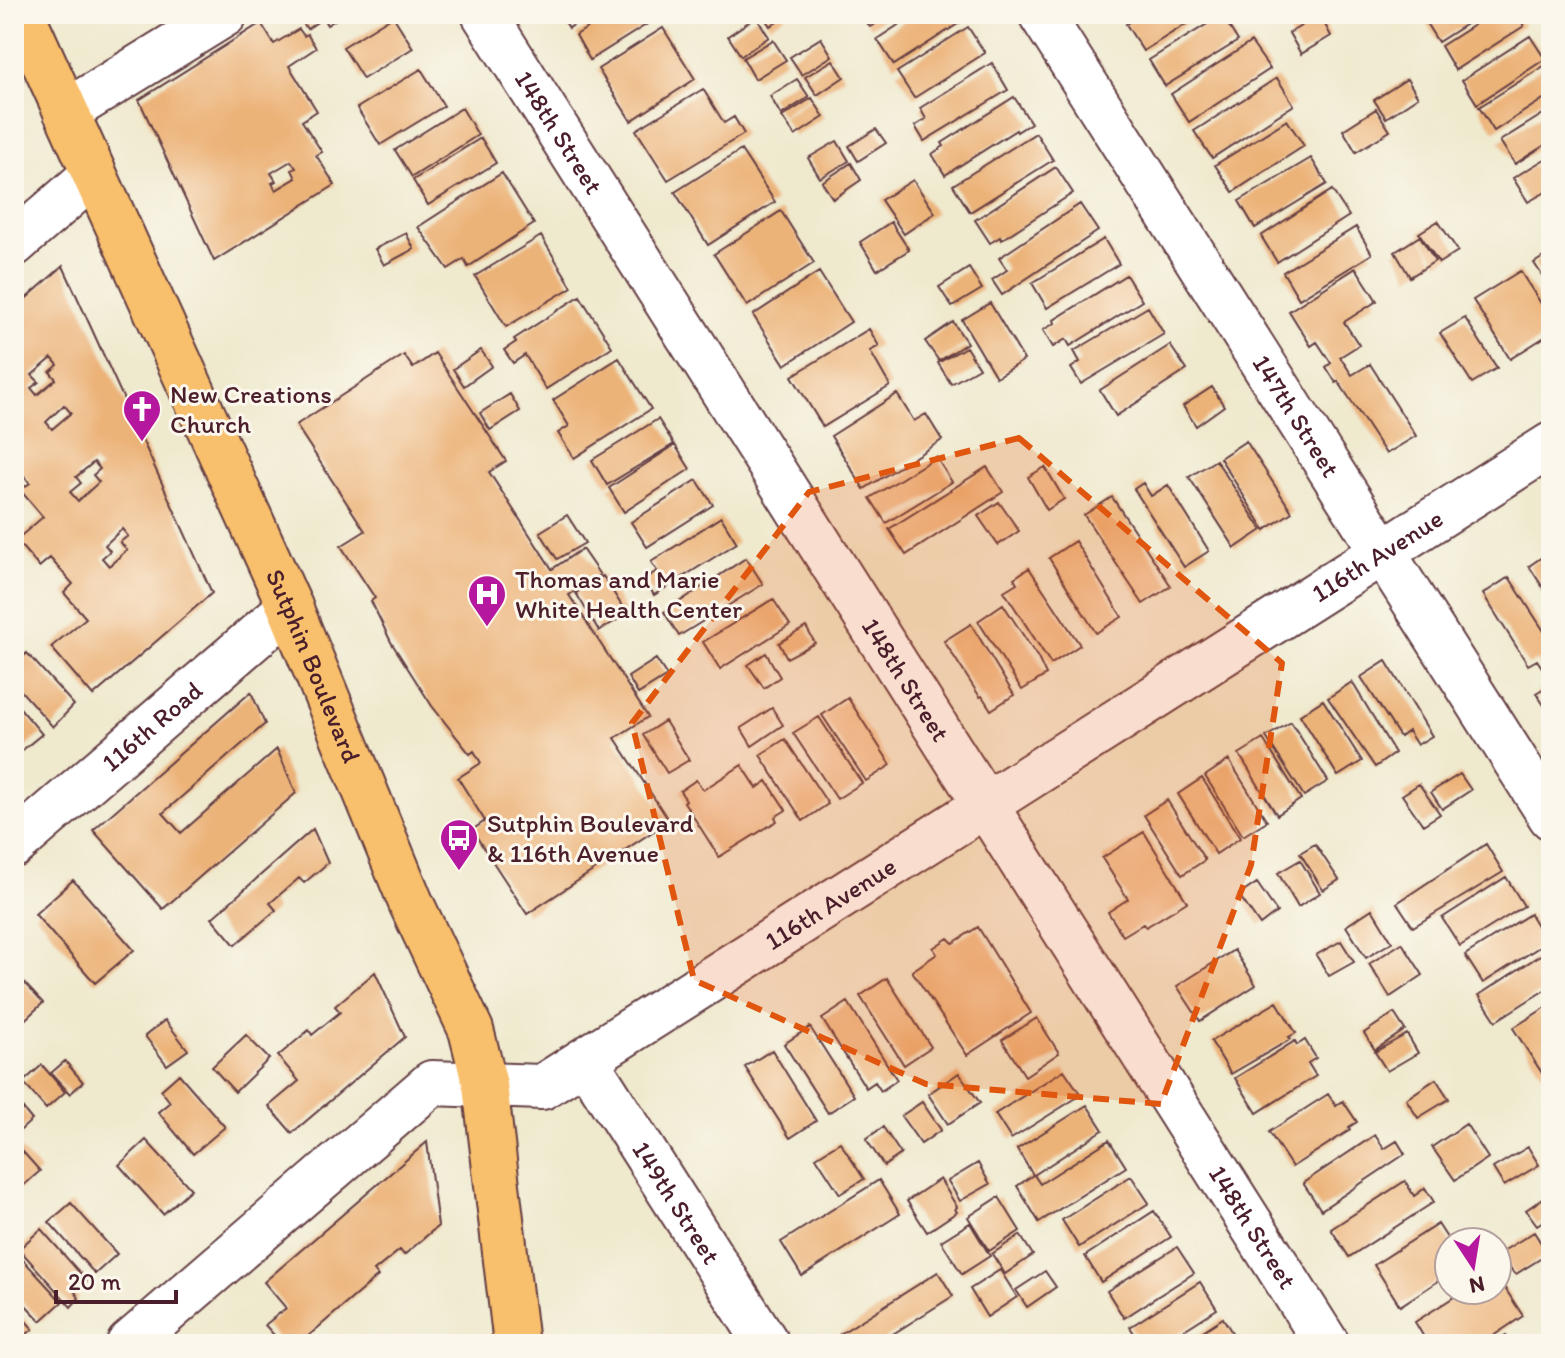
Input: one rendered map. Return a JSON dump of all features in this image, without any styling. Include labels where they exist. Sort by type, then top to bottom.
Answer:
[{"type":"main road","name":"Sutphin Boulevard","points":[[31,17],[66,112],[290,607],[411,903],[471,1030],[485,1085],[516,1344]]},
{"type":"street","points":[[66,112],[174,28],[225,14]]},
{"type":"street","name":"148th Street","points":[[484,14],[1327,1344]]},
{"type":"street","name":"147th Street","points":[[1041,14],[1551,817]]},
{"type":"street","points":[[14,244],[94,174]]},
{"type":"street","name":"116th Avenue","points":[[129,1344],[432,1083],[542,1087],[1551,445]]},
{"type":"street","name":"116th Road","points":[[14,845],[290,607]]},
{"type":"street","name":"149th Street","points":[[586,1061],[767,1344]]},
{"type":"highlighted area","points":[[1019,438],[1282,663],[1251,865],[1161,1104],[926,1084],[694,980],[632,723],[809,492]]},
{"type":"building","points":[[297,14],[344,14],[327,25],[323,18],[307,29]]},
{"type":"building","points":[[560,14],[590,14],[569,28]]},
{"type":"building","points":[[609,14],[655,14],[657,18],[590,60],[576,35]]},
{"type":"building","points":[[762,14],[788,14],[770,26]]},
{"type":"building","points":[[861,14],[891,14],[870,27]]},
{"type":"building","points":[[915,14],[960,14],[964,20],[894,65],[877,39]]},
{"type":"building","points":[[1142,14],[1202,14],[1143,51],[1126,24]]},
{"type":"building","points":[[1430,14],[1482,14],[1438,42],[1423,18]]},
{"type":"building","points":[[1491,14],[1517,14],[1524,26],[1455,70],[1441,46]]},
{"type":"building","points":[[1222,15],[1238,41],[1165,86],[1149,60]]},
{"type":"building","points":[[1320,15],[1331,36],[1301,54],[1289,33]]},
{"type":"building","points":[[393,16],[413,48],[363,79],[343,47]]},
{"type":"building","points":[[756,17],[769,37],[741,56],[728,36]]},
{"type":"building","points":[[261,23],[274,44],[299,29],[304,36],[307,34],[316,48],[289,66],[317,111],[302,121],[322,152],[316,155],[335,185],[214,261],[139,100]],"holes":[[[291,161],[296,168],[292,170],[296,178],[276,190],[272,183],[276,181],[271,173]]]},
{"type":"building","points":[[968,27],[985,53],[914,98],[897,72]]},
{"type":"building","points":[[663,28],[695,79],[631,121],[598,69]]},
{"type":"building","points":[[1530,36],[1545,59],[1477,104],[1462,80]]},
{"type":"building","points":[[821,38],[832,56],[802,75],[790,57]]},
{"type":"building","points":[[773,40],[786,60],[755,79],[743,58]]},
{"type":"building","points":[[1251,42],[1270,69],[1189,122],[1171,94]]},
{"type":"building","points":[[833,60],[844,77],[817,95],[805,77]]},
{"type":"building","points":[[992,63],[1008,90],[924,141],[915,126],[926,119],[920,108]]},
{"type":"building","points":[[1547,64],[1551,69],[1551,94],[1494,131],[1479,107]]},
{"type":"building","points":[[421,69],[444,106],[380,145],[357,108]]},
{"type":"building","points":[[1277,78],[1294,105],[1212,158],[1194,131]]},
{"type":"building","points":[[797,79],[809,97],[781,115],[770,96]]},
{"type":"building","points":[[1407,79],[1418,97],[1386,118],[1374,100]]},
{"type":"building","points":[[703,89],[724,123],[734,117],[744,134],[668,180],[636,130]]},
{"type":"building","points":[[1014,97],[1031,123],[945,175],[932,154],[944,146],[942,143]]},
{"type":"building","points":[[812,98],[824,117],[795,136],[782,117]]},
{"type":"building","points":[[462,108],[478,135],[412,177],[395,150]]},
{"type":"building","points":[[1376,109],[1390,131],[1356,152],[1343,130]]},
{"type":"building","points":[[1551,109],[1551,141],[1515,164],[1500,141]]},
{"type":"building","points":[[1287,120],[1304,146],[1233,192],[1215,165]]},
{"type":"building","points":[[876,129],[886,143],[858,161],[849,146]]},
{"type":"building","points":[[1036,133],[1053,160],[970,212],[953,185]]},
{"type":"building","points":[[481,138],[496,163],[428,205],[413,180]]},
{"type":"building","points":[[837,141],[849,161],[820,178],[808,158]]},
{"type":"building","points":[[741,150],[775,202],[708,245],[675,192]]},
{"type":"building","points":[[1311,158],[1327,184],[1255,228],[1239,201]]},
{"type":"building","points":[[1545,159],[1551,168],[1551,189],[1528,202],[1513,178]]},
{"type":"building","points":[[851,163],[861,180],[833,199],[822,182]]},
{"type":"building","points":[[1056,167],[1073,193],[1001,240],[1000,237],[990,243],[975,220]]},
{"type":"building","points":[[502,173],[534,224],[468,267],[464,259],[448,269],[418,227]]},
{"type":"building","points":[[913,180],[935,213],[904,234],[881,200]]},
{"type":"building","points":[[1332,190],[1349,216],[1277,262],[1261,236]]},
{"type":"building","points":[[1080,204],[1098,231],[1002,295],[992,280],[1007,270],[999,258]]},
{"type":"building","points":[[781,211],[814,263],[747,306],[714,254]]},
{"type":"building","points":[[1438,221],[1458,251],[1439,263],[1419,233]]},
{"type":"building","points":[[891,222],[909,250],[877,270],[860,242]]},
{"type":"building","points":[[1356,227],[1372,254],[1299,299],[1283,272]]},
{"type":"building","points":[[406,233],[414,249],[384,265],[375,249]]},
{"type":"building","points":[[541,236],[572,287],[506,327],[475,276]]},
{"type":"building","points":[[1420,236],[1435,261],[1410,277],[1395,252]]},
{"type":"building","points":[[1104,239],[1119,264],[1047,308],[1032,283]]},
{"type":"building","points":[[1551,252],[1551,289],[1534,263]]},
{"type":"building","points":[[63,266],[212,593],[93,696],[51,647],[86,618],[64,593],[73,584],[50,558],[39,567],[16,540],[43,517],[20,490],[30,483],[14,464],[14,309]],"holes":[[[52,358],[58,365],[50,372],[56,379],[37,395],[31,388],[39,382],[32,375]],[[64,405],[71,413],[52,429],[46,422]],[[94,462],[100,469],[93,475],[99,482],[78,501],[70,492],[81,483],[76,477]],[[122,529],[128,536],[120,542],[127,550],[109,566],[102,558],[110,551],[105,545]]]},
{"type":"building","points":[[969,268],[982,289],[952,307],[939,287]]},
{"type":"building","points":[[1356,268],[1377,301],[1344,322],[1359,345],[1340,357],[1352,375],[1370,364],[1416,436],[1386,454],[1326,367],[1331,363],[1317,342],[1311,346],[1289,311]]},
{"type":"building","points":[[1520,271],[1551,319],[1551,333],[1510,359],[1473,300]]},
{"type":"building","points":[[819,272],[851,322],[785,365],[753,315]]},
{"type":"building","points":[[1126,275],[1142,301],[1070,346],[1066,339],[1053,347],[1043,330]]},
{"type":"building","points":[[580,296],[612,347],[546,389],[525,355],[513,363],[504,350],[516,342],[514,339]]},
{"type":"building","points":[[990,303],[1024,360],[996,377],[962,320]]},
{"type":"building","points":[[1148,307],[1164,334],[1081,384],[1071,368],[1080,362],[1074,351]]},
{"type":"building","points":[[1465,318],[1497,368],[1472,383],[1440,333]]},
{"type":"building","points":[[953,322],[967,343],[939,361],[925,341]]},
{"type":"building","points":[[869,329],[879,346],[870,351],[890,386],[823,427],[792,376]]},
{"type":"building","points":[[1170,345],[1187,370],[1116,416],[1100,390]]},
{"type":"building","points":[[966,347],[979,368],[951,384],[938,363]]},
{"type":"building","points":[[481,350],[492,366],[464,386],[453,369]]},
{"type":"building","name":"Thomas and Marie White Health Center","points":[[435,353],[506,461],[489,472],[552,569],[582,549],[600,575],[569,595],[648,717],[615,738],[669,821],[527,914],[472,830],[485,821],[458,778],[481,763],[474,751],[470,754],[432,706],[391,642],[371,601],[375,598],[341,546],[365,531],[296,425],[404,355],[413,368]]},
{"type":"building","points":[[619,358],[651,409],[574,458],[558,433],[569,426],[553,400]]},
{"type":"building","points":[[1212,387],[1224,406],[1196,426],[1183,406]]},
{"type":"building","points":[[510,394],[520,411],[490,430],[480,413]]},
{"type":"building","points":[[897,394],[914,421],[926,414],[942,440],[864,489],[831,436]]},
{"type":"building","points":[[658,419],[674,444],[607,485],[592,460]]},
{"type":"building","points":[[1246,441],[1292,512],[1265,530],[1220,458]]},
{"type":"building","points":[[675,445],[690,469],[624,512],[609,488]]},
{"type":"building","points":[[936,457],[952,482],[886,523],[870,498]]},
{"type":"building","points":[[1216,460],[1262,530],[1235,548],[1189,477]]},
{"type":"building","points":[[987,467],[1003,492],[906,555],[889,529]]},
{"type":"building","points":[[1045,467],[1064,499],[1047,510],[1028,477]]},
{"type":"building","points":[[697,480],[713,505],[647,547],[631,522]]},
{"type":"building","points":[[1143,483],[1151,496],[1168,485],[1209,551],[1184,567],[1134,489]]},
{"type":"building","points":[[1112,497],[1171,586],[1143,604],[1084,515]]},
{"type":"building","points":[[999,502],[1019,531],[998,545],[978,516]]},
{"type":"building","points":[[567,515],[585,543],[557,559],[540,532]]},
{"type":"building","points":[[721,517],[737,543],[654,595],[644,579],[657,571],[651,562]]},
{"type":"building","points":[[1075,541],[1122,617],[1096,633],[1049,558]]},
{"type":"building","points":[[1551,551],[1551,600],[1529,566]]},
{"type":"building","points":[[746,558],[763,584],[679,636],[664,612]]},
{"type":"building","points":[[1029,568],[1080,645],[1051,664],[1004,591],[1017,583],[1014,578]]},
{"type":"building","points":[[603,576],[627,614],[599,631],[576,593]]},
{"type":"building","points":[[1509,577],[1551,642],[1551,664],[1543,669],[1537,660],[1528,665],[1483,594]]},
{"type":"building","points":[[773,599],[790,625],[720,669],[703,642]]},
{"type":"building","points":[[1003,604],[1046,675],[1022,690],[978,621]]},
{"type":"building","points":[[971,624],[1014,695],[991,710],[944,641]]},
{"type":"building","points":[[806,627],[815,643],[787,658],[779,643]]},
{"type":"building","points":[[16,645],[74,705],[53,727],[14,683]]},
{"type":"building","points":[[766,653],[780,677],[764,688],[748,665]]},
{"type":"building","points":[[656,659],[667,676],[638,694],[628,677]]},
{"type":"building","points":[[1386,661],[1432,736],[1417,745],[1408,731],[1400,737],[1361,677]]},
{"type":"building","points":[[1352,682],[1395,753],[1375,767],[1328,698]]},
{"type":"building","points":[[1551,684],[1551,716],[1536,693]]},
{"type":"building","points":[[251,692],[265,724],[163,813],[181,833],[277,749],[296,793],[163,909],[93,830]]},
{"type":"building","points":[[848,698],[891,765],[866,781],[822,715]]},
{"type":"building","points":[[1323,700],[1362,761],[1338,776],[1300,715]]},
{"type":"building","points":[[14,701],[42,734],[20,752],[14,745]]},
{"type":"building","points":[[772,708],[783,725],[752,746],[741,728]]},
{"type":"building","points":[[819,717],[862,783],[837,799],[793,733]]},
{"type":"building","points":[[665,721],[689,760],[667,773],[643,735]]},
{"type":"building","points":[[1291,722],[1328,781],[1304,796],[1266,737]]},
{"type":"building","points":[[785,739],[828,804],[803,821],[760,755]]},
{"type":"building","points":[[1263,739],[1301,799],[1277,815],[1239,754]]},
{"type":"building","points":[[1229,760],[1267,821],[1243,836],[1205,776]]},
{"type":"building","points":[[742,765],[757,788],[767,781],[786,810],[775,817],[777,821],[719,857],[680,791],[696,780],[703,790]]},
{"type":"building","points":[[1460,774],[1471,790],[1442,809],[1431,792]]},
{"type":"building","points":[[1202,778],[1240,838],[1216,854],[1178,794]]},
{"type":"building","points":[[1419,784],[1440,814],[1423,825],[1402,795]]},
{"type":"building","points":[[1167,800],[1205,860],[1182,875],[1144,815]]},
{"type":"building","points":[[313,829],[328,863],[304,883],[299,878],[270,903],[276,910],[235,945],[212,918]]},
{"type":"building","points":[[1144,832],[1187,902],[1146,927],[1143,924],[1123,936],[1108,912],[1128,899],[1102,858]]},
{"type":"building","points":[[1315,844],[1339,880],[1323,890],[1300,853]]},
{"type":"building","points":[[1486,844],[1503,872],[1413,927],[1397,903]]},
{"type":"building","points":[[1300,860],[1320,893],[1298,907],[1278,873]]},
{"type":"building","points":[[1506,877],[1524,906],[1460,946],[1442,918]]},
{"type":"building","points":[[73,880],[134,950],[95,983],[35,914]]},
{"type":"building","points":[[1257,883],[1277,912],[1260,925],[1239,895]]},
{"type":"building","points":[[1372,909],[1392,942],[1366,958],[1346,926]]},
{"type":"building","points":[[1530,914],[1547,942],[1483,983],[1465,955]]},
{"type":"building","points":[[978,927],[1031,1013],[967,1055],[912,971],[937,954],[933,948],[948,938],[953,943]]},
{"type":"building","points":[[1341,941],[1354,962],[1329,976],[1316,955]]},
{"type":"building","points":[[1402,943],[1423,975],[1390,997],[1369,964]]},
{"type":"building","points":[[1551,948],[1551,986],[1496,1021],[1479,995]]},
{"type":"building","points":[[1234,950],[1256,985],[1200,1021],[1177,986]]},
{"type":"building","points":[[14,972],[43,1003],[19,1025],[14,1020]]},
{"type":"building","points":[[375,972],[405,1037],[292,1133],[269,1106],[299,1081],[278,1056],[309,1030],[312,1035],[340,1012],[335,1006]]},
{"type":"building","points":[[887,978],[931,1047],[904,1065],[860,996]]},
{"type":"building","points":[[848,1002],[897,1080],[881,1091],[875,1082],[866,1088],[822,1019]]},
{"type":"building","points":[[1277,1002],[1296,1033],[1289,1037],[1291,1039],[1231,1074],[1211,1041]]},
{"type":"building","points":[[1551,1004],[1551,1087],[1513,1028]]},
{"type":"building","points":[[1394,1013],[1405,1030],[1375,1050],[1364,1033]]},
{"type":"building","points":[[1037,1018],[1059,1053],[1025,1076],[1002,1040]]},
{"type":"building","points":[[165,1020],[188,1050],[167,1065],[145,1036]]},
{"type":"building","points":[[810,1027],[854,1096],[828,1113],[784,1044]]},
{"type":"building","points":[[1407,1034],[1418,1053],[1387,1071],[1375,1052]]},
{"type":"building","points":[[246,1035],[269,1059],[235,1092],[212,1067]]},
{"type":"building","points":[[1305,1040],[1316,1058],[1308,1063],[1316,1076],[1257,1113],[1235,1078],[1295,1041],[1297,1045]]},
{"type":"building","points":[[772,1050],[816,1121],[790,1138],[745,1067]]},
{"type":"building","points":[[65,1061],[83,1082],[70,1094],[51,1073]]},
{"type":"building","points":[[42,1065],[65,1092],[46,1109],[23,1082]]},
{"type":"building","points":[[1064,1070],[1081,1095],[1011,1139],[995,1114]]},
{"type":"building","points":[[959,1073],[980,1103],[948,1124],[928,1094]]},
{"type":"building","points":[[179,1074],[225,1127],[193,1154],[158,1112],[170,1102],[161,1090]]},
{"type":"building","points":[[1436,1079],[1449,1099],[1418,1118],[1406,1099]]},
{"type":"building","points":[[1328,1094],[1336,1106],[1343,1101],[1357,1122],[1349,1127],[1350,1130],[1292,1167],[1269,1132]]},
{"type":"building","points":[[14,1098],[32,1120],[14,1136]]},
{"type":"building","points":[[922,1102],[941,1130],[921,1144],[901,1116]]},
{"type":"building","points":[[1087,1105],[1103,1130],[1034,1175],[1040,1184],[1109,1140],[1126,1167],[1039,1222],[1017,1186],[1033,1175],[1017,1149]]},
{"type":"building","points":[[1466,1124],[1488,1158],[1455,1180],[1432,1147]]},
{"type":"building","points":[[883,1127],[901,1154],[884,1166],[866,1139]]},
{"type":"building","points":[[1375,1135],[1384,1149],[1397,1141],[1405,1154],[1321,1210],[1303,1183]]},
{"type":"building","points":[[146,1140],[191,1189],[163,1214],[119,1165]]},
{"type":"building","points":[[14,1142],[40,1171],[14,1194]]},
{"type":"building","points":[[427,1142],[438,1226],[404,1255],[400,1250],[374,1271],[378,1276],[299,1344],[282,1344],[265,1325],[286,1308],[264,1282]]},
{"type":"building","points":[[840,1142],[864,1179],[840,1194],[816,1157]]},
{"type":"building","points":[[1528,1147],[1539,1165],[1504,1186],[1493,1168]]},
{"type":"building","points":[[978,1163],[990,1184],[960,1201],[948,1181]]},
{"type":"building","points":[[1131,1176],[1149,1203],[1079,1247],[1062,1220]]},
{"type":"building","points":[[940,1179],[957,1212],[927,1232],[907,1201]]},
{"type":"building","points":[[879,1180],[900,1214],[802,1276],[781,1242]]},
{"type":"building","points":[[1405,1181],[1414,1196],[1425,1188],[1434,1202],[1349,1257],[1331,1229]]},
{"type":"building","points":[[1551,1193],[1551,1216],[1537,1225],[1526,1210]]},
{"type":"building","points":[[999,1197],[1020,1231],[989,1251],[968,1217]]},
{"type":"building","points":[[71,1203],[117,1254],[95,1274],[49,1222]]},
{"type":"building","points":[[1154,1211],[1171,1237],[1101,1282],[1085,1256]]},
{"type":"building","points":[[970,1223],[990,1256],[962,1274],[941,1241]]},
{"type":"building","points":[[1433,1227],[1433,1284],[1400,1306],[1374,1265]]},
{"type":"building","points":[[41,1229],[87,1281],[75,1292],[79,1298],[71,1307],[19,1249]]},
{"type":"building","points":[[1534,1232],[1548,1254],[1516,1274],[1513,1272],[1513,1245]]},
{"type":"building","points":[[1020,1235],[1033,1255],[1005,1274],[992,1254]]},
{"type":"building","points":[[1177,1247],[1194,1273],[1124,1318],[1107,1291]]},
{"type":"building","points":[[14,1250],[62,1302],[41,1321],[14,1293]]},
{"type":"building","points":[[1000,1270],[1017,1297],[987,1317],[970,1289]]},
{"type":"building","points":[[1045,1271],[1056,1287],[1027,1307],[1016,1290]]},
{"type":"building","points":[[938,1272],[953,1296],[877,1344],[846,1344],[840,1334]]},
{"type":"building","points":[[1200,1282],[1217,1309],[1162,1344],[1141,1344],[1130,1327]]},
{"type":"building","points":[[1513,1301],[1523,1316],[1481,1344],[1476,1337],[1465,1344],[1428,1344],[1415,1322],[1440,1306],[1513,1306]]},
{"type":"building","points":[[14,1308],[33,1329],[15,1344],[14,1344]]},
{"type":"building","points":[[1223,1318],[1239,1344],[1183,1344]]},
{"type":"building","points":[[1506,1335],[1511,1344],[1491,1344]]},
{"type":"place","name":"New Creations Church","points":[[142,443]]},
{"type":"place","name":"Thomas and Marie White Health Center","points":[[487,628]]},
{"type":"place","name":"Sutphin Boulevard & 116th Avenue","points":[[459,872]]}]
